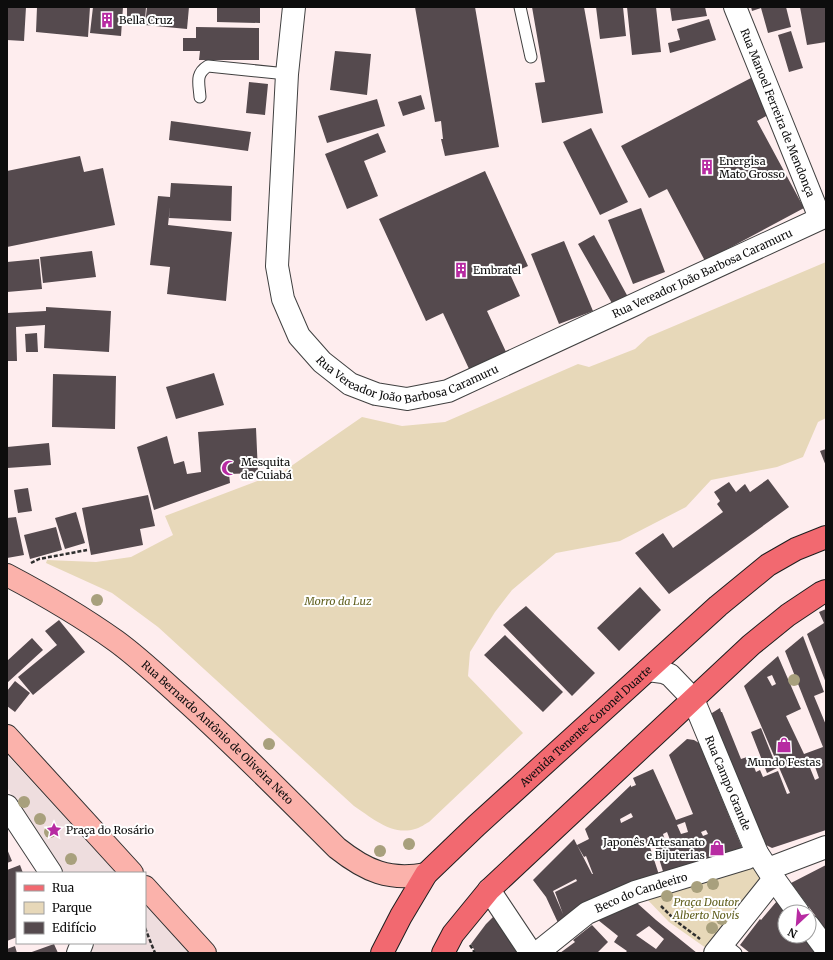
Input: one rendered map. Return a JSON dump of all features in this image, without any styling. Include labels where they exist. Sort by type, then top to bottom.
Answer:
[{"type":"main road","name":"Avenida Tenente-Coronel Duarte","points":[[382,953],[401,916],[426,874],[476,826],[718,606],[768,565],[796,549],[826,537]]},
{"type":"main road","name":"Rua Bernardo Antônio de Oliveira Neto","points":[[11,577],[92,624],[150,668],[212,724],[337,848],[350,859],[373,870],[398,877],[426,874]]},
{"type":"main road","points":[[443,953],[453,934],[489,890],[751,645],[788,615],[826,591]]},
{"type":"main road","points":[[7,736],[131,872]]},
{"type":"main road","points":[[146,889],[205,953]]},
{"type":"street","name":"Rua Vereador João Barbosa Caramuru","points":[[294,7],[287,74],[277,266],[283,299],[299,336],[322,362],[350,384],[376,394],[407,399],[448,391],[823,217]]},
{"type":"street","name":"Rua Manoel Ferreira de Mendonça","points":[[735,7],[823,217]]},
{"type":"street","name":"Rua Campo Grande","points":[[648,670],[663,672],[670,675],[694,699],[766,867],[792,904]]},
{"type":"street","points":[[7,806],[50,872]]},
{"type":"street","name":"Beco do Candeeiro","points":[[537,953],[587,913],[635,892],[747,858],[766,867],[826,847]]},
{"type":"street","points":[[723,950],[766,867]]},
{"type":"street","points":[[489,890],[531,953]]},
{"type":"street","points":[[817,937],[826,949]]},
{"type":"lane","points":[[520,7],[531,57]]},
{"type":"lane","points":[[200,97],[198,76],[201,70],[208,66],[287,74]]},
{"type":"path","points":[[11,577],[39,559],[87,550]]},
{"type":"path","points":[[644,889],[676,921],[723,950]]},
{"type":"path","points":[[146,930],[155,953]]},
{"type":"green space","name":"Morro da Luz","points":[[826,262],[826,418],[818,422],[803,457],[777,467],[711,480],[686,507],[620,541],[556,553],[512,590],[495,612],[470,652],[468,676],[523,733],[429,822],[421,827],[407,831],[390,828],[354,806],[158,627],[112,593],[46,563],[47,560],[96,562],[131,557],[173,535],[165,516],[284,471],[362,417],[402,426],[445,422],[578,364],[589,367],[635,349],[648,337]]},
{"type":"green space","name":"Praça Doutor Alberto Novis","points":[[749,860],[766,883],[713,953],[669,922],[642,894]]},
{"type":"shaded area","name":"Praça do Rosário","points":[[7,755],[115,872],[56,872],[7,787]]},
{"type":"shaded area","points":[[146,905],[191,953],[89,953],[95,944],[146,944]]},
{"type":"building","points":[[7,7],[26,7],[24,41],[7,40]]},
{"type":"building","points":[[37,7],[90,7],[88,37],[36,32]]},
{"type":"building","name":"Bella Cruz","points":[[93,7],[123,7],[121,36],[90,33]]},
{"type":"building","points":[[127,7],[146,7],[145,20],[127,19]]},
{"type":"building","points":[[147,7],[189,7],[187,29],[145,25]]},
{"type":"building","points":[[217,7],[260,7],[260,23],[217,22]]},
{"type":"building","points":[[415,7],[475,7],[499,147],[445,156],[441,139],[443,139],[441,121],[435,122]]},
{"type":"building","points":[[532,7],[584,7],[603,113],[542,123],[535,83],[545,82]]},
{"type":"building","points":[[596,7],[623,7],[626,36],[600,39]]},
{"type":"building","points":[[627,7],[656,7],[661,52],[632,55]]},
{"type":"building","points":[[670,7],[705,7],[707,16],[672,21]]},
{"type":"building","points":[[751,7],[786,7],[791,27],[768,33],[761,8],[752,11]]},
{"type":"building","points":[[800,7],[826,7],[826,42],[807,45]]},
{"type":"building","points":[[709,19],[716,40],[670,53],[668,43],[680,40],[677,29]]},
{"type":"building","points":[[196,27],[259,28],[259,60],[199,60],[200,51],[183,51],[183,38],[196,38]]},
{"type":"building","points":[[791,31],[803,68],[789,72],[778,35]]},
{"type":"building","points":[[335,51],[371,54],[367,95],[330,90]]},
{"type":"building","name":"Energisa Mato Grosso","points":[[751,78],[770,114],[757,121],[804,208],[705,261],[667,189],[649,198],[621,146]]},
{"type":"building","points":[[249,82],[268,84],[265,115],[246,113]]},
{"type":"building","points":[[421,95],[425,109],[403,116],[398,102]]},
{"type":"building","points":[[377,99],[385,126],[327,143],[318,116]]},
{"type":"building","points":[[171,121],[251,132],[248,151],[169,140]]},
{"type":"building","points":[[591,128],[628,202],[600,215],[563,142]]},
{"type":"building","points":[[378,133],[386,152],[364,161],[378,196],[347,209],[325,154]]},
{"type":"building","points":[[80,156],[84,172],[103,168],[115,225],[7,247],[7,171]]},
{"type":"building","name":"Embratel","points":[[485,171],[528,266],[510,274],[520,296],[487,311],[507,354],[470,371],[443,313],[426,321],[379,219]]},
{"type":"building","points":[[171,183],[232,186],[231,221],[169,218],[170,207],[168,225],[232,232],[226,301],[167,294],[170,267],[150,265],[158,196],[170,197]]},
{"type":"building","points":[[641,208],[665,272],[633,284],[608,220]]},
{"type":"building","points":[[594,235],[628,297],[613,305],[578,244]]},
{"type":"building","points":[[564,241],[593,311],[559,324],[531,254]]},
{"type":"building","points":[[92,251],[96,277],[43,283],[40,257]]},
{"type":"building","points":[[39,259],[42,289],[7,292],[7,262]]},
{"type":"building","points":[[46,307],[111,311],[109,352],[44,348],[45,325],[16,327],[17,361],[7,361],[7,313],[46,311]]},
{"type":"building","points":[[37,333],[38,352],[26,352],[25,334]]},
{"type":"building","points":[[214,373],[224,405],[176,419],[166,387]]},
{"type":"building","points":[[53,374],[116,376],[115,429],[52,427]]},
{"type":"building","name":"Mesquita de Cuiabá","points":[[256,428],[258,473],[229,474],[230,483],[154,510],[137,447],[167,436],[174,464],[184,461],[187,474],[201,472],[198,432]]},
{"type":"building","points":[[49,443],[51,465],[7,468],[7,447]]},
{"type":"building","points":[[826,449],[826,466],[820,451]]},
{"type":"building","points":[[768,479],[789,507],[669,594],[635,553],[663,533],[673,548],[723,512],[717,504],[720,501],[714,492],[729,482],[736,492],[745,484],[750,492]]},
{"type":"building","points":[[28,488],[32,511],[18,513],[14,490]]},
{"type":"building","points":[[148,495],[155,526],[140,529],[143,545],[91,555],[82,508]]},
{"type":"building","points":[[76,512],[85,543],[65,549],[55,518]]},
{"type":"building","points":[[16,517],[24,555],[7,558],[7,518]]},
{"type":"building","points":[[56,527],[62,550],[30,559],[24,535]]},
{"type":"building","points":[[640,587],[661,610],[619,651],[597,628]]},
{"type":"building","points":[[526,606],[595,673],[572,696],[503,625]]},
{"type":"building","points":[[826,609],[826,683],[807,634],[824,623],[819,612]]},
{"type":"building","points":[[59,620],[85,652],[33,695],[18,677],[57,645],[45,631]]},
{"type":"building","points":[[505,635],[563,692],[543,712],[484,655]]},
{"type":"building","points":[[803,636],[824,692],[814,696],[826,725],[826,830],[772,848],[762,843],[713,725],[712,713],[720,708],[741,759],[750,756],[756,772],[760,770],[763,777],[778,771],[787,794],[790,793],[744,686],[778,656],[801,709],[786,716],[804,754],[823,747],[785,651]],"holes":[[[772,675],[776,684],[772,686],[767,677]],[[813,761],[819,778],[815,780],[808,763]]]},
{"type":"building","points":[[32,638],[43,650],[7,683],[7,661]]},
{"type":"building","points":[[15,681],[30,693],[15,712],[7,706],[7,691]]},
{"type":"building","points":[[761,728],[777,768],[767,773],[751,732]]},
{"type":"building","points":[[687,739],[694,740],[699,743],[745,855],[666,881],[652,836],[647,838],[661,881],[559,925],[546,897],[533,880],[574,839],[577,845],[589,839],[585,829],[631,785],[631,787],[636,785],[633,778],[653,769],[676,820],[693,814],[669,755]],"holes":[[[631,813],[633,817],[621,823],[620,819]],[[685,822],[688,832],[681,834],[677,825]],[[706,830],[708,834],[703,836],[701,832]],[[667,832],[672,845],[667,847],[663,834]],[[577,845],[584,857],[586,856],[593,874]],[[576,879],[577,881],[555,892],[563,914],[553,891]]]},
{"type":"building","points":[[7,849],[12,861],[7,863]]},
{"type":"building","points":[[20,865],[23,872],[16,872],[16,937],[7,941],[7,870]]},
{"type":"building","points":[[826,865],[826,930],[817,918],[817,904],[807,904],[791,883]]},
{"type":"building","points":[[777,901],[779,904],[777,904],[777,944],[811,944],[818,953],[750,953],[740,945],[760,919],[761,920]]},
{"type":"building","points":[[637,903],[697,953],[625,953],[627,951],[614,942],[618,936],[598,920]],"holes":[[[649,926],[664,939],[656,949],[636,935]]]},
{"type":"building","points":[[499,911],[527,953],[476,953],[471,944],[486,924]]},
{"type":"building","points":[[592,925],[608,942],[597,953],[560,953],[575,942],[573,940]]},
{"type":"building","points":[[54,944],[58,953],[29,953]]},
{"type":"building","points":[[15,946],[17,953],[7,953],[7,949]]},
{"type":"place","name":"Bella Cruz","points":[[107,20]]},
{"type":"place","name":"Energisa Mato Grosso","points":[[707,167]]},
{"type":"place","name":"Embratel","points":[[461,270]]},
{"type":"place","name":"Mesquita de Cuiabá","points":[[229,468]]},
{"type":"place","name":"Mundo Festas","points":[[784,745]]},
{"type":"place","name":"Praça do Rosário","points":[[54,830]]},
{"type":"place","name":"Japonês Artesanato e Bijuterias","points":[[717,848]]}]
